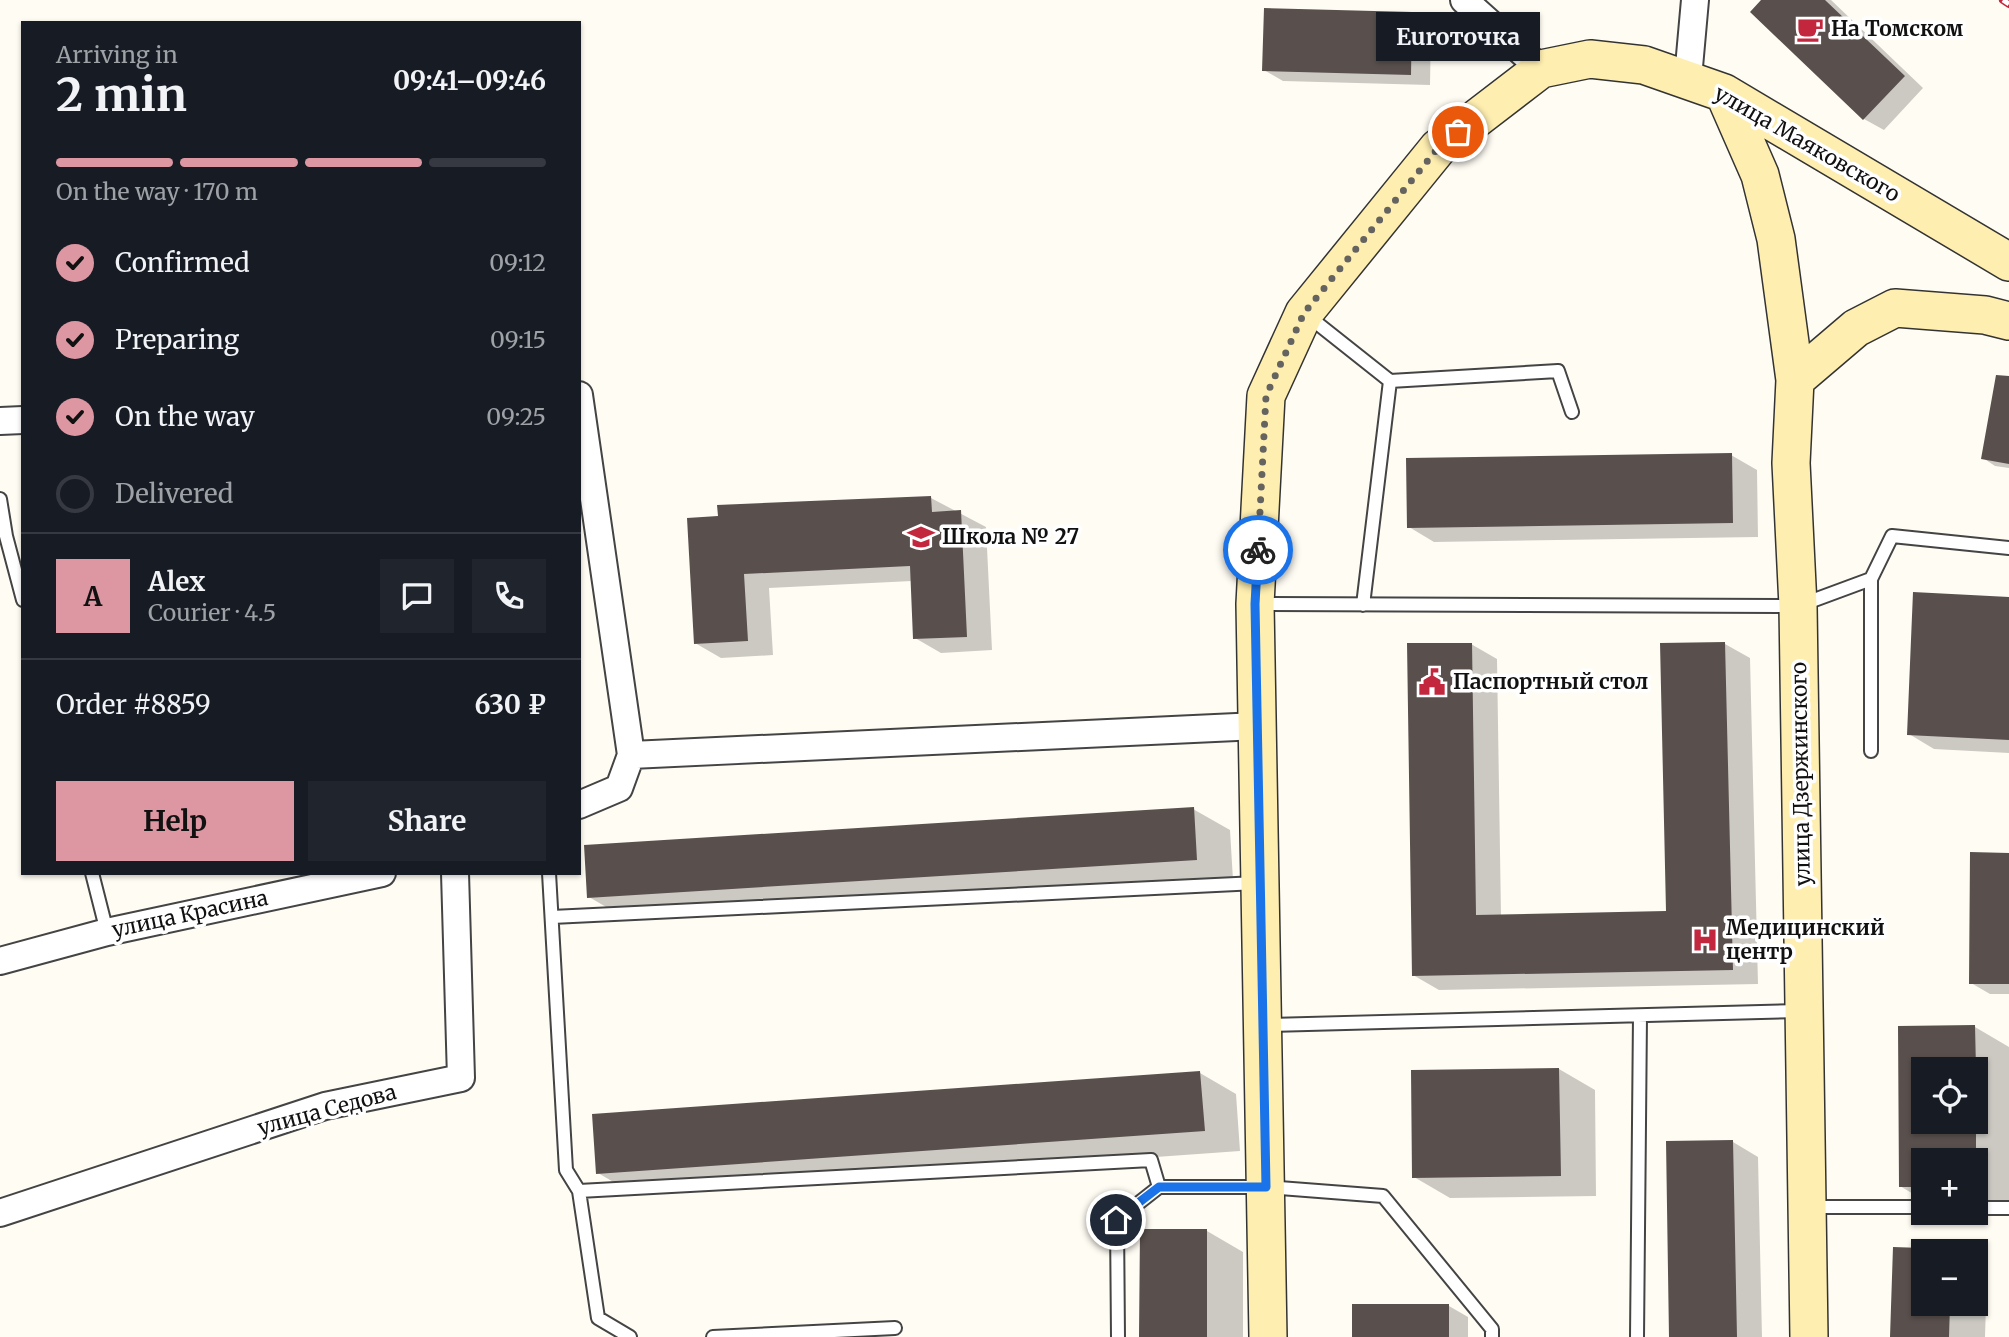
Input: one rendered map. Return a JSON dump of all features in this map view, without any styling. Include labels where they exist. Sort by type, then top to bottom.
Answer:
[{"type":"main road","name":"улица Маяковского","points":[[1268,1337],[1255,604],[1266,396],[1304,313],[1438,148],[1541,69],[1590,59],[1644,65],[1688,78],[1724,93],[2009,262]]},
{"type":"main road","name":"улица Дзержинского","points":[[1724,93],[1760,175],[1776,239],[1795,380],[1791,463],[1798,606],[1809,1337]]},
{"type":"main road","points":[[1795,380],[1856,328],[1895,308],[1985,315],[2009,321]]},
{"type":"street","points":[[1464,0],[1541,69]]},
{"type":"street","points":[[1688,78],[1695,0]]},
{"type":"street","points":[[581,402],[631,755],[619,788],[581,804]]},
{"type":"street","points":[[0,421],[21,420]]},
{"type":"street","points":[[631,755],[1258,726]]},
{"type":"street","name":"улица Красина","points":[[0,961],[107,932],[373,875]]},
{"type":"street","name":"улица Седова","points":[[0,1213],[325,1106],[461,1078],[455,875]]},
{"type":"lane","points":[[1304,313],[1390,381],[1558,371],[1572,412]]},
{"type":"lane","points":[[1363,605],[1390,381]]},
{"type":"lane","points":[[0,499],[6,536],[21,592]]},
{"type":"lane","points":[[1871,751],[1871,579],[1892,536],[2009,548]]},
{"type":"lane","points":[[1255,604],[1798,606],[1871,579]]},
{"type":"lane","points":[[93,875],[107,932]]},
{"type":"lane","points":[[549,875],[566,1170],[579,1191],[598,1318],[630,1337]]},
{"type":"lane","points":[[552,917],[1261,883]]},
{"type":"lane","points":[[1264,1025],[1804,1010]]},
{"type":"lane","points":[[1637,1337],[1640,1016]]},
{"type":"lane","points":[[579,1191],[1151,1160],[1159,1187]]},
{"type":"lane","points":[[1118,1337],[1116,1220],[1159,1187],[1266,1187],[1383,1196],[1492,1329],[1492,1337]]},
{"type":"lane","points":[[1808,1207],[1911,1207]]},
{"type":"lane","points":[[1988,1208],[2009,1208]]},
{"type":"lane","points":[[713,1337],[895,1328]]},
{"type":"building","points":[[1761,0],[1825,0],[1905,76],[1863,120],[1750,12]]},
{"type":"building","points":[[1264,8],[1412,12],[1411,75],[1262,71]]},
{"type":"building","points":[[1996,375],[2009,376],[2009,464],[1981,459]]},
{"type":"building","points":[[1732,453],[1733,523],[1407,528],[1406,458]]},
{"type":"building","points":[[931,496],[932,512],[961,510],[967,637],[913,639],[910,566],[744,574],[748,641],[694,644],[687,518],[718,516],[717,505]]},
{"type":"building","points":[[1913,592],[2009,597],[2009,740],[1907,735]]},
{"type":"building","points":[[1725,642],[1733,970],[1412,976],[1407,643],[1472,643],[1476,915],[1666,911],[1660,643]]},
{"type":"building","points":[[1194,807],[1197,860],[587,898],[584,845]]},
{"type":"building","points":[[1970,852],[2009,853],[2009,984],[1969,984]]},
{"type":"building","points":[[1975,1025],[1976,1057],[1911,1057],[1911,1134],[1976,1134],[1976,1148],[1911,1148],[1911,1187],[1899,1187],[1898,1026]]},
{"type":"building","points":[[1559,1068],[1561,1176],[1412,1178],[1411,1070]]},
{"type":"building","points":[[1200,1071],[1205,1131],[596,1174],[592,1114]]},
{"type":"building","points":[[1733,1140],[1737,1337],[1669,1337],[1666,1141]]},
{"type":"building","points":[[1140,1229],[1207,1229],[1207,1337],[1139,1337]]},
{"type":"building","points":[[1893,1247],[1911,1248],[1911,1316],[1950,1316],[1949,1337],[1890,1337]]},
{"type":"building","points":[[1352,1304],[1449,1304],[1449,1337],[1352,1337]]},
{"type":"railway","points":[[2003,0],[2009,4]]},
{"type":"way so far","points":[[1258,550],[1266,396],[1304,313],[1438,148],[1458,132]]},
{"type":"place","name":"На Томском","points":[[1810,29]]},
{"type":"place","name":"Euroточка","points":[[1458,132]]},
{"type":"place","name":"Школа № 27","points":[[921,537]]},
{"type":"place","name":"Паспортный стол","points":[[1432,682]]},
{"type":"place","name":"Медицинский центр","points":[[1705,940]]},
{"type":"route","points":[[1116,1220],[1159,1187],[1266,1187],[1255,604],[1258,550]]}]
